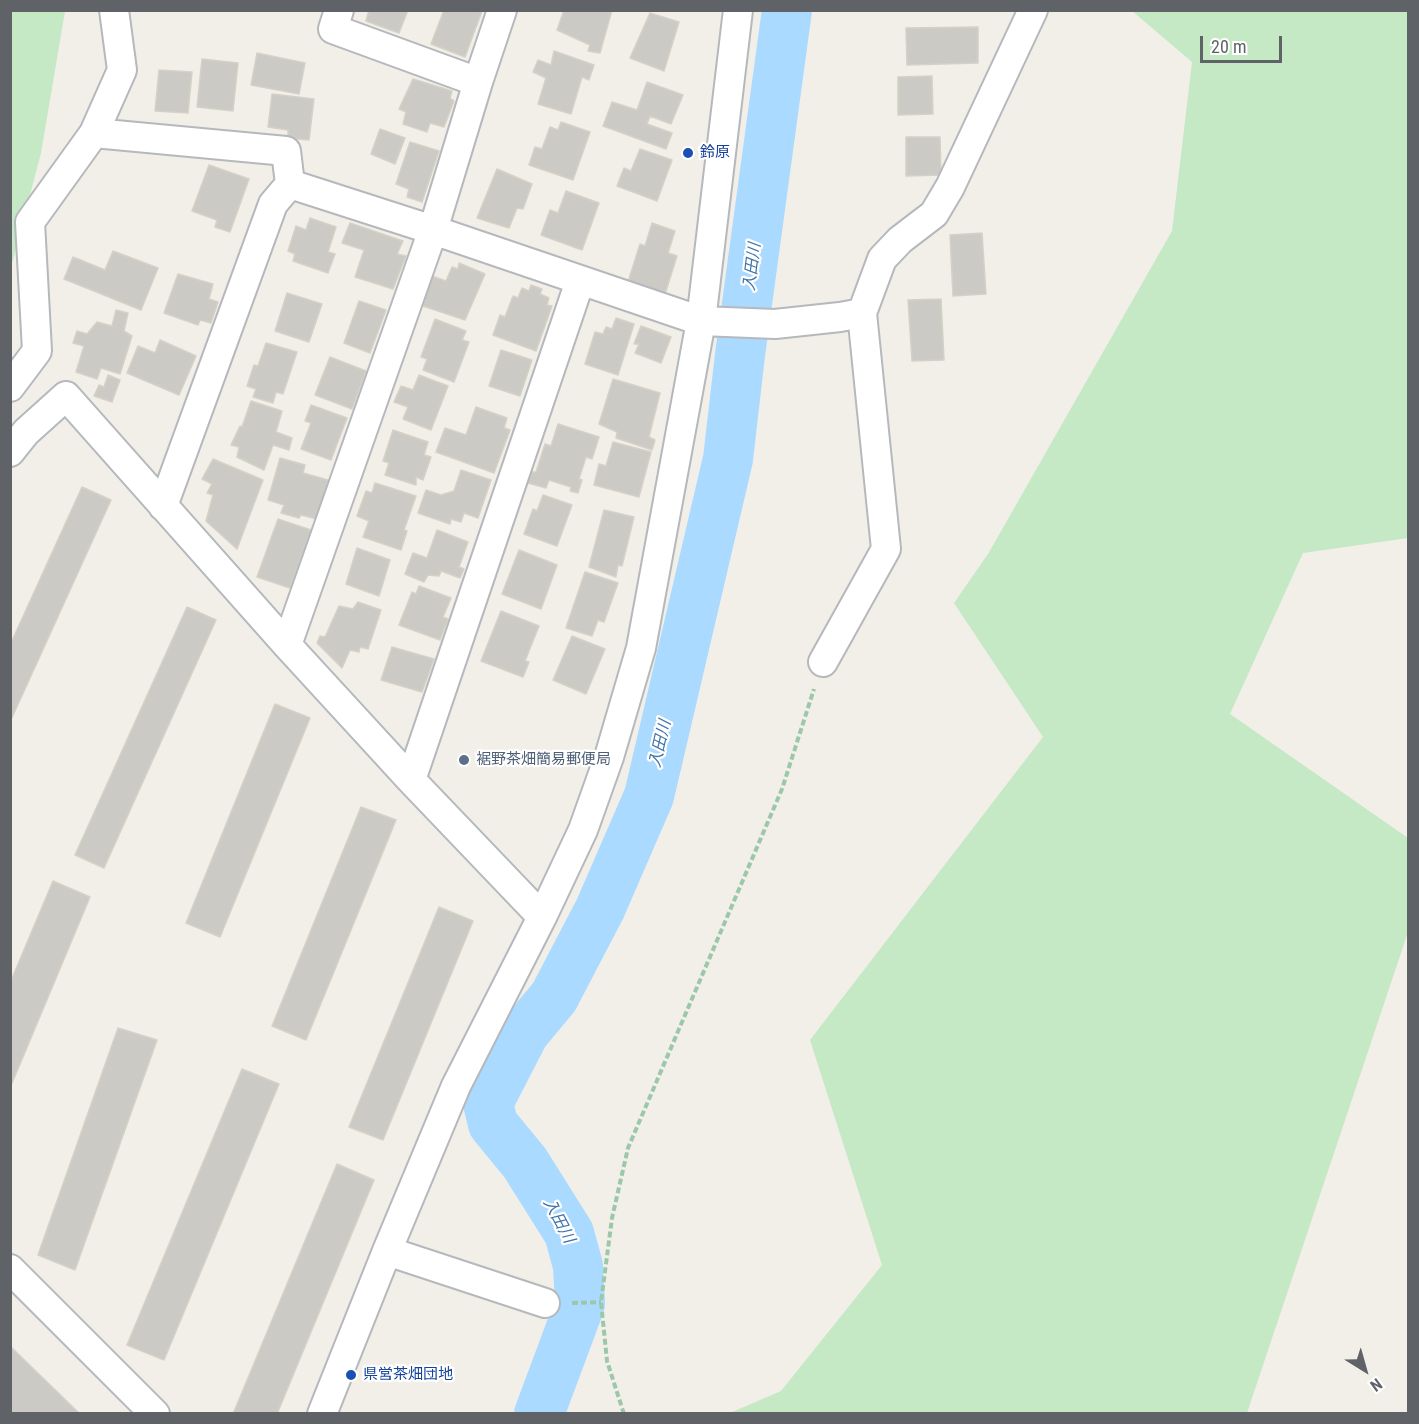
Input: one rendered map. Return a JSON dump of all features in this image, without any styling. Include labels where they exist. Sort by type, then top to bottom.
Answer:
[{"type":"street","points":[[10,387],[37,351],[30,222],[94,133],[122,70],[114,10]]},
{"type":"street","points":[[339,10],[333,29],[477,82]]},
{"type":"street","points":[[287,645],[434,230],[477,82],[502,10]]},
{"type":"street","points":[[322,1413],[456,1086],[542,917],[583,830],[609,757],[641,648],[701,321],[738,10]]},
{"type":"street","points":[[823,662],[886,549],[862,312],[882,260],[900,240],[934,214],[950,187],[1033,10]]},
{"type":"street","points":[[94,133],[286,151],[290,184],[273,204],[163,506]]},
{"type":"street","points":[[290,184],[434,230],[701,321],[775,324],[840,317],[862,312]]},
{"type":"street","points":[[411,780],[580,281]]},
{"type":"street","points":[[16,434],[66,396],[287,645],[411,780],[542,917]]},
{"type":"street","points":[[387,1251],[545,1303]]},
{"type":"street","points":[[10,1269],[155,1413]]},
{"type":"path","points":[[625,1413],[607,1361],[601,1302],[612,1218],[628,1148],[782,789],[823,662]]},
{"type":"green space","points":[[1131,10],[1408,11],[1408,538],[1303,553],[1230,714],[1408,838],[1408,932],[1247,1413],[730,1413],[781,1391],[882,1265],[810,1040],[1043,737],[954,603],[988,554],[1172,231],[1192,62]]},
{"type":"green space","points":[[11,11],[65,11],[41,153],[11,267]]},
{"type":"building","points":[[369,10],[408,10],[399,33],[366,21]]},
{"type":"building","points":[[444,10],[482,11],[465,57],[431,44]]},
{"type":"building","points":[[564,10],[612,10],[600,53],[588,51],[590,45],[557,30]]},
{"type":"building","points":[[650,13],[679,22],[664,71],[630,58]]},
{"type":"building","points":[[978,27],[978,63],[907,65],[906,28]]},
{"type":"building","points":[[554,51],[594,65],[589,80],[582,77],[571,114],[538,104],[546,78],[533,72],[538,60],[551,65]]},
{"type":"building","points":[[257,53],[305,63],[299,94],[251,85]]},
{"type":"building","points":[[202,59],[238,63],[233,111],[197,107]]},
{"type":"building","points":[[159,70],[192,72],[188,113],[155,111]]},
{"type":"building","points":[[932,76],[933,114],[898,115],[898,77]]},
{"type":"building","points":[[413,79],[452,91],[450,98],[454,101],[444,127],[430,123],[427,132],[403,124],[406,112],[399,109]]},
{"type":"building","points":[[647,82],[683,95],[671,124],[650,116],[647,124],[672,133],[666,149],[603,126],[612,102],[637,110]]},
{"type":"building","points":[[272,94],[314,99],[309,140],[288,138],[288,130],[268,127]]},
{"type":"building","points":[[561,122],[590,132],[573,180],[529,165],[535,147],[542,149],[550,127],[558,130]]},
{"type":"building","points":[[380,129],[405,138],[395,164],[371,154]]},
{"type":"building","points":[[906,137],[940,137],[941,175],[906,176]]},
{"type":"building","points":[[410,142],[439,151],[422,202],[407,197],[409,189],[396,184]]},
{"type":"building","points":[[640,149],[672,160],[657,201],[617,186],[624,168],[631,171]]},
{"type":"building","points":[[209,165],[249,179],[230,232],[215,227],[217,220],[192,211]]},
{"type":"building","points":[[497,169],[532,184],[523,209],[517,208],[509,228],[477,218]]},
{"type":"building","points":[[566,191],[599,203],[582,250],[541,235],[550,210],[558,213]]},
{"type":"building","points":[[310,218],[336,227],[328,252],[335,254],[328,273],[293,261],[295,254],[288,251],[296,226],[306,230]]},
{"type":"building","points":[[350,223],[403,241],[397,254],[406,256],[393,289],[355,277],[364,250],[342,243]]},
{"type":"building","points":[[652,223],[675,231],[668,253],[677,256],[665,294],[628,282],[640,244],[645,246]]},
{"type":"building","points":[[982,233],[986,294],[953,296],[950,235]]},
{"type":"building","points":[[113,251],[158,268],[141,310],[64,279],[73,257],[105,270]]},
{"type":"building","points":[[459,263],[485,274],[465,320],[423,306],[432,276],[446,281],[452,267],[458,269]]},
{"type":"building","points":[[178,274],[213,284],[209,299],[218,302],[211,323],[200,320],[198,325],[164,313]]},
{"type":"building","points":[[531,285],[542,289],[540,294],[549,298],[547,305],[552,306],[536,351],[493,335],[500,315],[505,317],[513,296],[518,298],[522,288],[529,291]]},
{"type":"building","points":[[287,293],[322,304],[309,342],[275,331]]},
{"type":"building","points":[[941,299],[944,360],[912,361],[908,300]]},
{"type":"building","points":[[359,301],[386,310],[370,353],[344,343]]},
{"type":"building","points":[[116,310],[128,313],[124,331],[132,336],[120,374],[101,368],[97,379],[76,372],[84,346],[73,343],[77,331],[87,334],[97,322],[112,326]]},
{"type":"building","points":[[616,318],[634,324],[618,375],[585,364],[595,332],[603,334],[606,327],[612,329]]},
{"type":"building","points":[[435,319],[466,331],[462,340],[469,342],[454,382],[423,370],[427,359],[421,357]]},
{"type":"building","points":[[641,326],[671,337],[661,363],[635,353],[639,344],[634,344]]},
{"type":"building","points":[[160,340],[196,356],[179,395],[127,373],[138,346],[155,353]]},
{"type":"building","points":[[266,343],[297,352],[283,394],[276,392],[273,403],[253,397],[256,389],[247,386],[254,365],[258,366]]},
{"type":"building","points":[[501,350],[532,360],[520,396],[489,386]]},
{"type":"building","points":[[330,357],[366,371],[352,409],[315,395]]},
{"type":"building","points":[[108,375],[120,380],[112,402],[94,396],[99,385],[104,387]]},
{"type":"building","points":[[419,375],[448,386],[431,430],[403,419],[408,407],[394,402],[401,386],[413,390]]},
{"type":"building","points":[[613,379],[660,393],[649,437],[655,440],[652,450],[616,438],[617,432],[599,424]]},
{"type":"building","points":[[251,401],[282,411],[276,432],[292,438],[289,450],[273,445],[264,470],[237,457],[239,447],[231,445],[240,426],[242,427]]},
{"type":"building","points":[[311,405],[347,418],[331,460],[301,449],[311,423],[305,421]]},
{"type":"building","points":[[476,407],[507,418],[504,428],[510,430],[494,473],[436,452],[445,428],[466,435]]},
{"type":"building","points":[[558,424],[599,437],[592,459],[586,457],[579,479],[582,480],[578,493],[570,491],[571,487],[549,480],[546,488],[528,483],[532,472],[536,472],[545,444],[551,446]]},
{"type":"building","points":[[393,430],[428,442],[424,455],[431,457],[423,480],[416,477],[416,485],[385,475],[389,463],[383,461]]},
{"type":"building","points":[[613,442],[651,452],[639,497],[594,485],[599,464],[606,466]]},
{"type":"building","points":[[280,458],[305,465],[303,473],[328,480],[317,519],[301,515],[299,518],[281,513],[284,505],[268,500]]},
{"type":"building","points":[[213,459],[263,480],[237,549],[206,521],[213,495],[207,493],[212,484],[202,479]]},
{"type":"building","points":[[461,470],[491,480],[478,518],[464,513],[461,522],[451,519],[450,524],[418,513],[426,490],[441,495],[454,491]]},
{"type":"building","points":[[375,483],[416,496],[404,530],[407,531],[401,550],[363,537],[369,521],[357,516],[366,491],[372,493]]},
{"type":"building","points":[[82,487],[111,500],[10,722],[10,645]]},
{"type":"building","points":[[543,495],[572,505],[557,546],[524,534],[533,509],[537,511]]},
{"type":"building","points":[[604,510],[634,517],[622,566],[618,565],[616,577],[589,567]]},
{"type":"building","points":[[278,519],[311,530],[290,588],[257,577]]},
{"type":"building","points":[[437,530],[468,542],[459,567],[464,569],[460,578],[441,571],[439,576],[428,575],[424,582],[405,574],[413,553],[427,558]]},
{"type":"building","points":[[357,548],[390,560],[379,596],[346,584]]},
{"type":"building","points":[[519,550],[557,565],[541,609],[502,594]]},
{"type":"building","points":[[585,572],[618,583],[604,622],[598,620],[592,636],[566,628]]},
{"type":"building","points":[[419,586],[451,598],[443,617],[448,619],[440,640],[399,625],[412,592],[416,594]]},
{"type":"building","points":[[358,602],[381,610],[368,649],[360,647],[359,652],[350,650],[342,668],[317,643],[320,636],[325,637],[339,606],[353,609]]},
{"type":"building","points":[[187,607],[216,620],[104,868],[75,855]]},
{"type":"building","points":[[501,611],[539,626],[525,661],[529,662],[523,677],[481,661]]},
{"type":"building","points":[[572,636],[605,649],[586,694],[553,680]]},
{"type":"building","points":[[392,647],[434,659],[422,692],[381,680]]},
{"type":"building","points":[[275,704],[310,718],[220,937],[186,923]]},
{"type":"building","points":[[361,807],[396,820],[306,1040],[272,1026]]},
{"type":"building","points":[[53,881],[90,897],[10,1088],[10,983]]},
{"type":"building","points":[[439,907],[473,921],[383,1140],[349,1127]]},
{"type":"building","points":[[118,1028],[157,1040],[75,1270],[38,1255]]},
{"type":"building","points":[[242,1069],[279,1084],[164,1360],[127,1345]]},
{"type":"building","points":[[337,1164],[374,1180],[277,1414],[233,1414]]},
{"type":"building","points":[[10,1346],[80,1414],[10,1414]]},
{"type":"waterway","name":"入田川","points":[[539,1414],[580,1304],[578,1266],[569,1233],[525,1163],[493,1124],[488,1103],[524,1033],[554,997],[600,909],[649,796],[728,459],[787,10]]},
{"type":"place","name":"鈴原","points":[[688,153]]},
{"type":"place","name":"裾野茶畑簡易郵便局","points":[[464,760]]},
{"type":"place","name":"県営茶畑団地","points":[[351,1375]]}]
